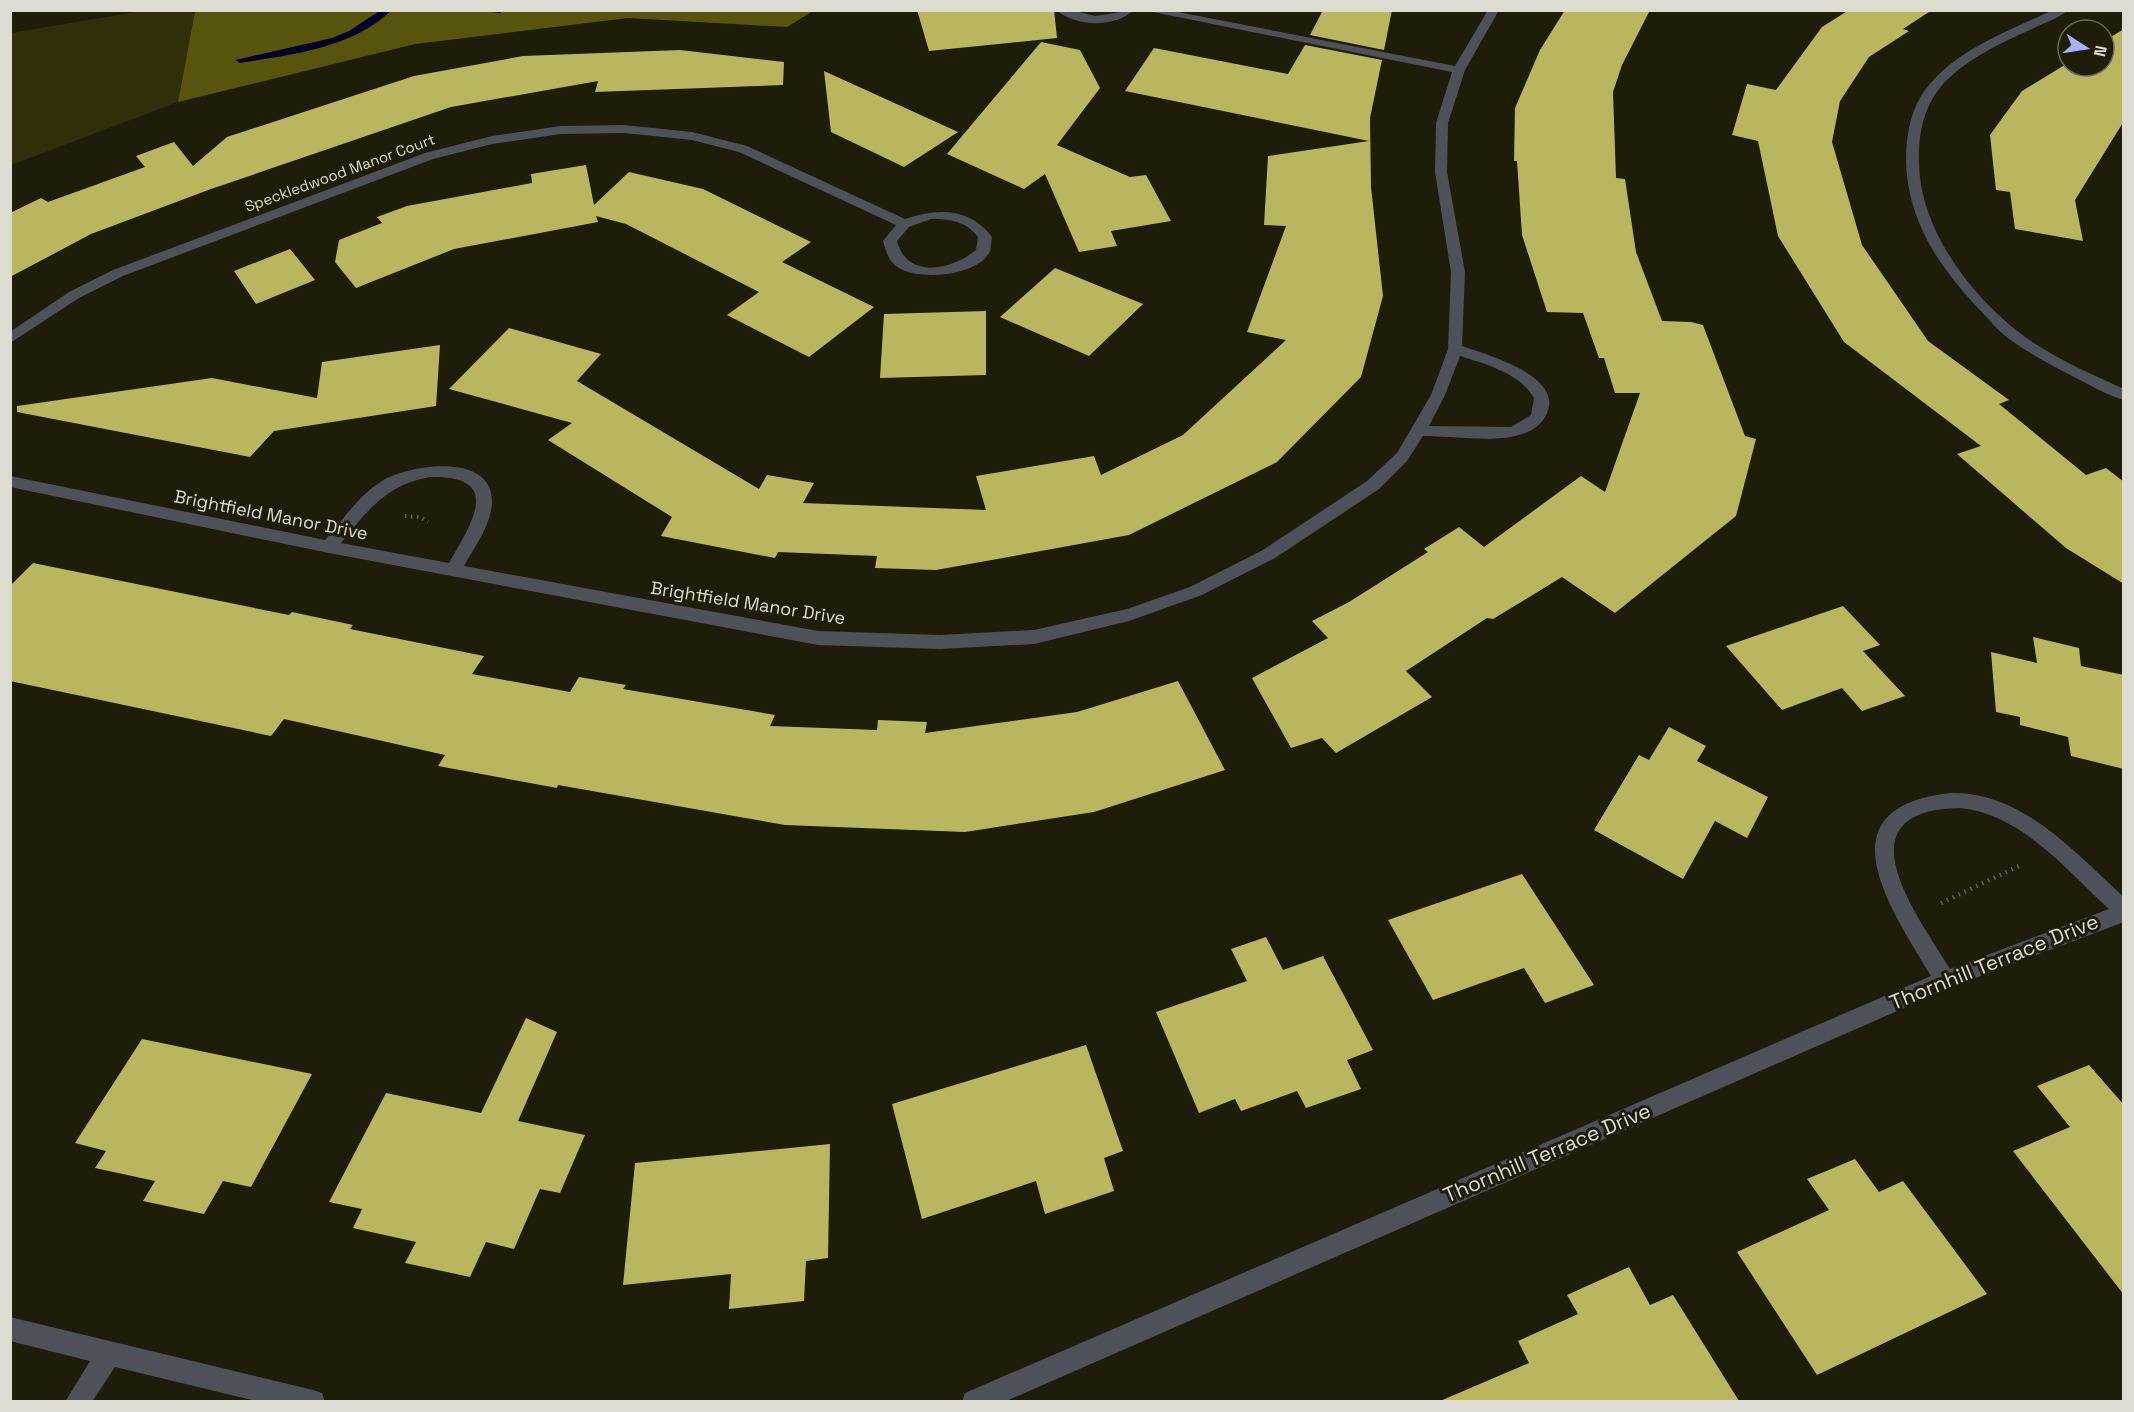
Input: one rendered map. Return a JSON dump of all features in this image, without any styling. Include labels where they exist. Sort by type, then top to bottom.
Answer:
[{"type":"street","points":[[1061,10],[1092,20],[1118,16],[1129,10]]},
{"type":"street","points":[[1148,10],[1459,70]]},
{"type":"street","name":"Brightfield Manor Drive","points":[[10,481],[328,547],[818,638],[940,642],[1034,637],[1129,615],[1196,591],[1269,554],[1373,485],[1402,456],[1419,431],[1438,395],[1455,349],[1458,272],[1441,172],[1442,123],[1459,70],[1494,10]]},
{"type":"street","points":[[2063,10],[1977,52],[1948,73],[1926,98],[1914,131],[1912,167],[1919,203],[1934,243],[1967,289],[2011,333],[2085,377],[2124,395]]},
{"type":"street","name":"Speckledwood Manor Court","points":[[10,339],[74,295],[118,273],[429,156],[492,140],[561,130],[624,129],[680,135],[743,149],[904,224]]},
{"type":"street","points":[[930,215],[959,217],[980,229],[985,244],[977,257],[966,265],[952,270],[920,271],[906,266],[890,250],[890,241],[904,224],[930,215]]},
{"type":"street","points":[[1419,431],[1512,432],[1525,428],[1539,416],[1543,406],[1538,393],[1518,372],[1455,349]]},
{"type":"street","points":[[328,547],[374,496],[390,483],[410,474],[431,470],[451,470],[470,477],[480,487],[484,500],[481,515],[453,570]]},
{"type":"street","points":[[1945,980],[1892,884],[1882,856],[1890,830],[1908,810],[1943,799],[1987,805],[2024,825],[2124,911]]},
{"type":"street","name":"Thornhill Terrace Drive","points":[[974,1401],[1945,980],[2124,911]]},
{"type":"street","points":[[10,1329],[313,1401]]},
{"type":"street","points":[[77,1401],[109,1354]]},
{"type":"path","points":[[399,519],[415,516],[428,522]]},
{"type":"path","points":[[1938,904],[2032,860]]},
{"type":"shaded area","points":[[195,10],[813,11],[787,27],[628,18],[415,44],[178,102]]},
{"type":"shaded area","points":[[141,11],[195,11],[178,102],[11,165],[11,33]]},
{"type":"building","points":[[917,10],[1054,10],[1057,38],[929,51]]},
{"type":"building","points":[[1323,10],[1392,10],[1384,50],[1310,35]]},
{"type":"building","points":[[1565,10],[1650,10],[1622,65],[1613,92],[1616,178],[1625,179],[1636,252],[1662,321],[1691,322],[1703,325],[1745,436],[1756,439],[1736,516],[1615,613],[1562,577],[1493,619],[1487,618],[1406,671],[1432,697],[1336,753],[1322,738],[1291,748],[1252,678],[1328,638],[1312,621],[1349,602],[1428,552],[1424,549],[1459,527],[1484,547],[1581,476],[1605,492],[1640,393],[1615,393],[1604,358],[1599,358],[1583,313],[1547,312],[1522,235],[1517,161],[1514,161],[1515,108],[1540,50]]},
{"type":"building","points":[[1849,10],[1932,10],[1903,29],[1909,31],[1869,57],[1840,101],[1832,142],[1862,245],[1928,341],[2009,400],[1999,404],[2086,475],[2106,468],[2124,482],[2124,584],[2066,548],[1957,454],[1981,446],[1844,342],[1778,236],[1758,141],[1732,135],[1747,84],[1776,90],[1822,27]]},
{"type":"building","points":[[2124,29],[2124,121],[2075,200],[2083,241],[2015,229],[2010,192],[1996,190],[1990,135],[2022,91],[2056,70],[2056,78],[2116,78],[2116,34]]},
{"type":"building","points":[[1041,42],[1080,50],[1100,88],[1057,145],[1130,177],[1146,175],[1171,221],[1111,231],[1117,246],[1079,252],[1045,174],[1024,189],[947,154]]},
{"type":"building","points":[[1305,45],[1382,60],[1370,118],[1371,187],[1383,296],[1361,377],[1277,462],[1129,535],[936,570],[875,568],[877,556],[778,552],[775,558],[661,536],[672,517],[548,440],[572,423],[449,389],[509,328],[601,354],[577,381],[759,489],[767,475],[814,483],[803,503],[986,510],[976,476],[1094,456],[1101,475],[1183,435],[1286,340],[1247,332],[1286,226],[1264,225],[1268,156],[1369,141],[1125,91],[1154,48],[1288,74]]},
{"type":"building","points":[[680,50],[784,62],[783,85],[595,92],[598,81],[451,107],[211,189],[91,234],[10,277],[10,213],[41,198],[48,202],[145,167],[136,156],[174,142],[193,166],[227,137],[414,76],[523,56]]},
{"type":"building","points":[[824,71],[958,132],[904,167],[831,132]]},
{"type":"building","points":[[586,165],[594,205],[629,172],[703,189],[811,242],[782,262],[874,307],[809,357],[727,315],[759,292],[626,224],[596,216],[598,222],[454,249],[356,288],[335,262],[339,240],[382,223],[377,217],[407,206],[532,183],[531,174]]},
{"type":"building","points":[[290,249],[315,280],[256,304],[234,271]]},
{"type":"building","points":[[1055,268],[1143,304],[1089,356],[1000,317]]},
{"type":"building","points":[[986,311],[986,375],[880,378],[884,314]]},
{"type":"building","points":[[440,345],[436,406],[274,431],[250,457],[17,412],[17,406],[212,378],[317,398],[322,362]]},
{"type":"building","points":[[33,563],[289,615],[292,612],[353,625],[350,629],[484,656],[472,674],[570,692],[579,677],[626,685],[623,689],[775,715],[770,726],[877,730],[878,720],[927,722],[925,733],[1077,712],[1178,681],[1225,770],[1094,812],[965,832],[785,825],[558,785],[557,788],[438,766],[445,755],[284,719],[271,736],[10,681],[10,586]]},
{"type":"building","points":[[1843,606],[1880,645],[1863,651],[1905,696],[1862,711],[1842,688],[1782,710],[1726,646]]},
{"type":"building","points":[[2033,637],[2079,648],[2081,666],[2124,675],[2124,769],[2071,756],[2068,737],[2020,725],[2020,717],[1996,712],[1991,652],[2037,663]]},
{"type":"building","points":[[1669,727],[1706,746],[1697,761],[1768,797],[1747,838],[1715,821],[1683,879],[1594,830],[1639,755],[1649,760]]},
{"type":"building","points":[[1522,874],[1594,985],[1545,1003],[1524,968],[1433,1000],[1388,920]]},
{"type":"building","points":[[1266,937],[1283,970],[1323,956],[1373,1050],[1347,1060],[1361,1089],[1306,1108],[1297,1091],[1241,1111],[1235,1099],[1199,1113],[1156,1012],[1247,981],[1231,949]]},
{"type":"building","points":[[526,1018],[557,1032],[518,1121],[585,1135],[560,1193],[540,1189],[514,1249],[486,1242],[470,1277],[405,1263],[416,1242],[353,1228],[362,1209],[329,1202],[386,1093],[481,1113]]},
{"type":"building","points":[[142,1039],[312,1074],[251,1187],[223,1181],[204,1214],[143,1201],[155,1181],[95,1168],[106,1151],[75,1143]]},
{"type":"building","points":[[1086,1045],[1123,1151],[1104,1158],[1114,1191],[1045,1214],[1036,1181],[922,1219],[892,1104]]},
{"type":"building","points":[[2089,1065],[2124,1105],[2124,1295],[2013,1151],[2070,1127],[2037,1086]]},
{"type":"building","points":[[830,1144],[828,1258],[806,1261],[804,1301],[729,1309],[731,1274],[623,1285],[635,1163]]},
{"type":"building","points":[[1855,1159],[1879,1192],[1903,1181],[1987,1294],[1817,1375],[1737,1252],[1829,1210],[1807,1179]]},
{"type":"building","points":[[1629,1267],[1650,1305],[1673,1295],[1739,1401],[1440,1401],[1529,1363],[1518,1341],[1578,1314],[1567,1295]]},
{"type":"waterway","points":[[240,60],[318,46],[352,33],[388,10]]},
{"type":"waterway","points":[[482,10],[500,10]]}]
